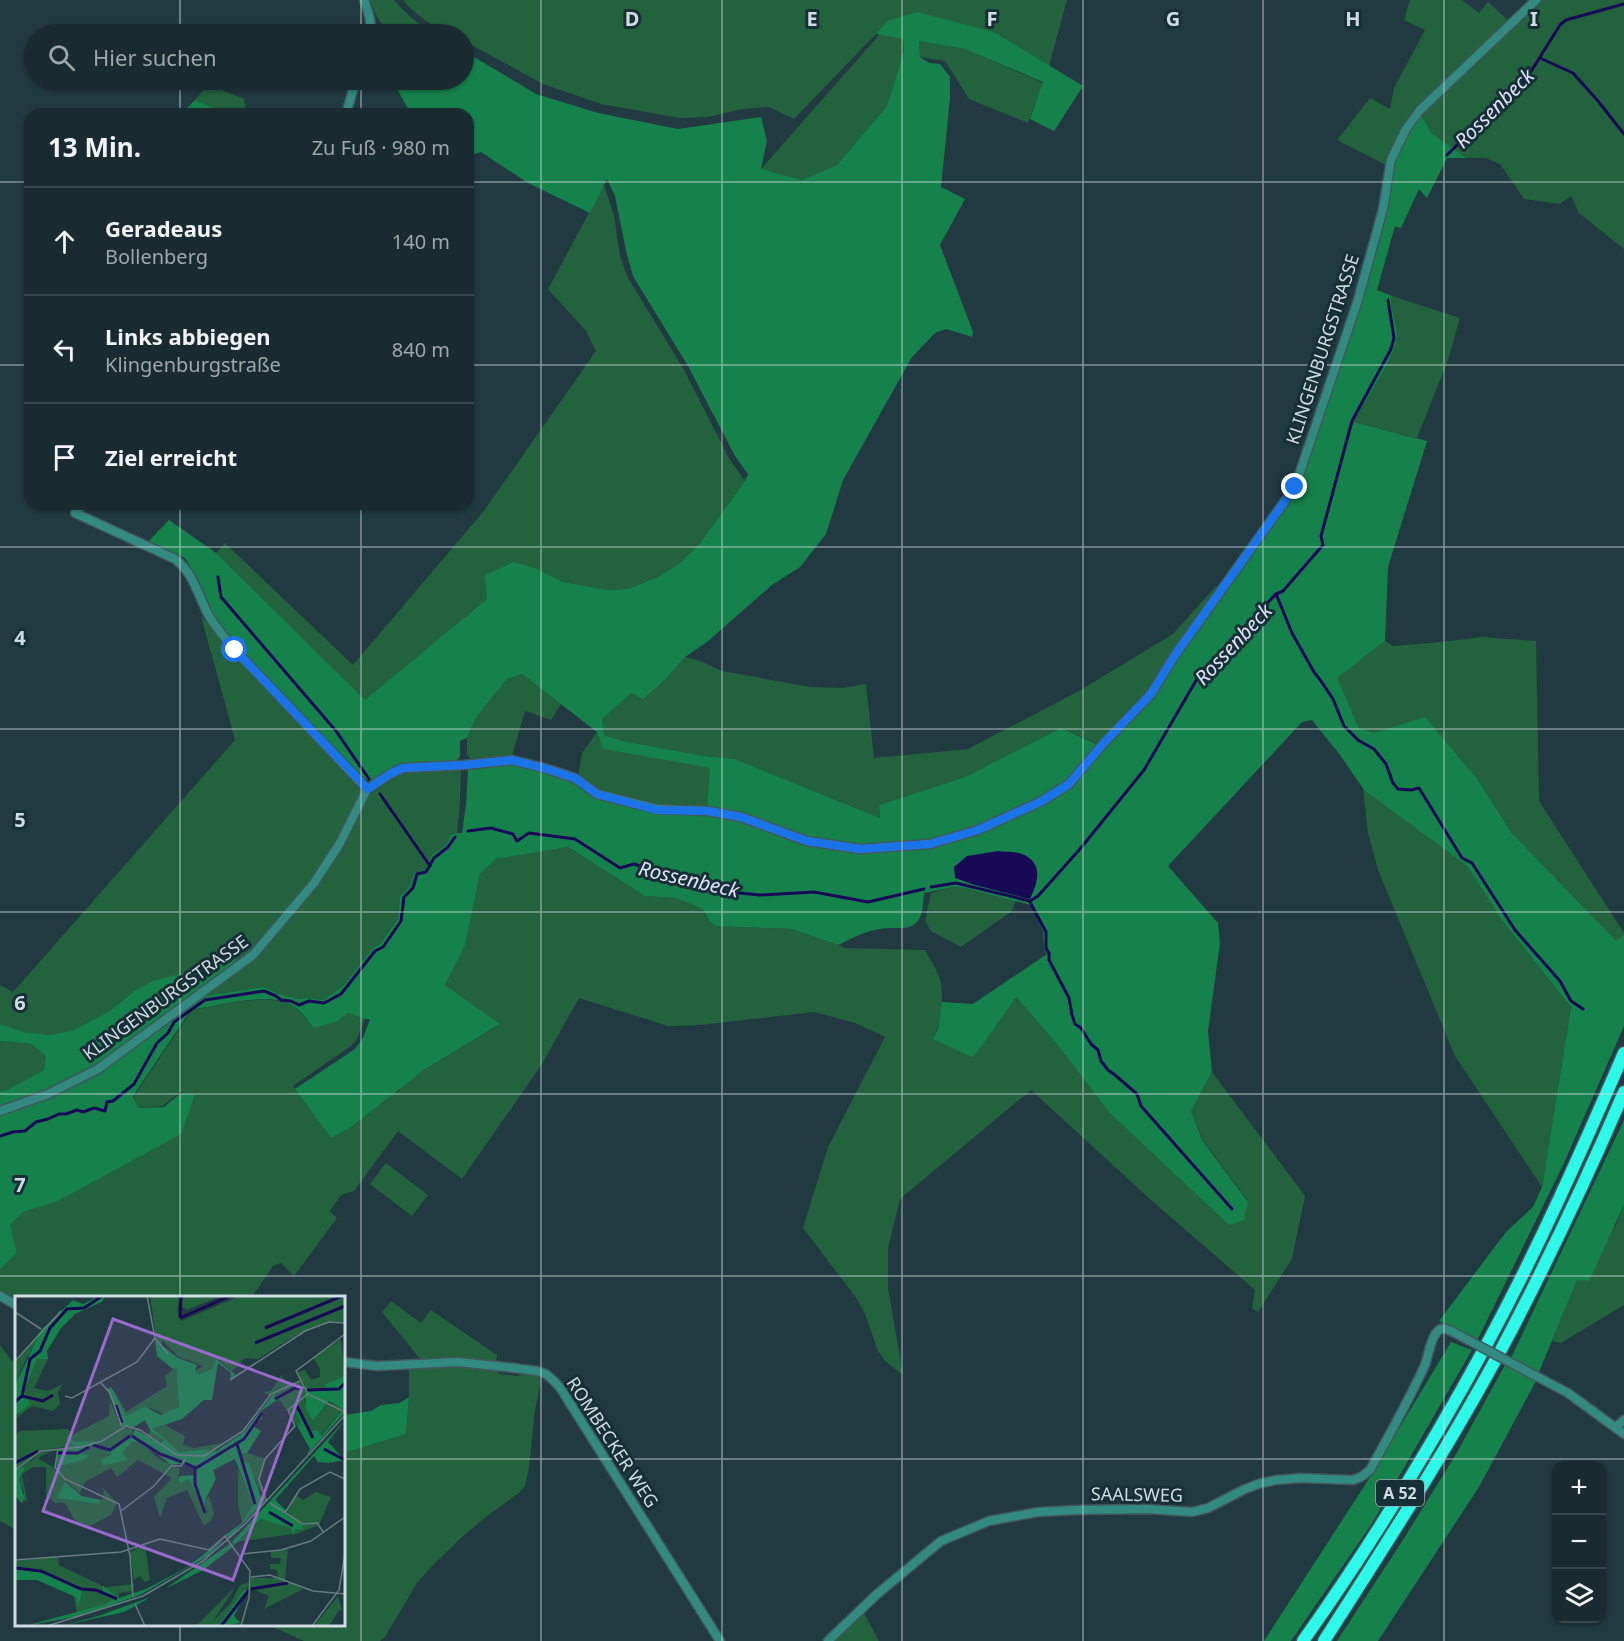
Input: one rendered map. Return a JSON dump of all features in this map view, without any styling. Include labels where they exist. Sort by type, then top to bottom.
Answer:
[{"type":"highway","name":"A 52","points":[[1303,1641],[1347,1579],[1411,1476],[1488,1341],[1540,1238],[1624,1053]]},
{"type":"highway","name":"A 52","points":[[1324,1641],[1424,1484],[1502,1347],[1544,1265],[1624,1092]]},
{"type":"street","points":[[364,0],[369,12],[370,24]]},
{"type":"street","name":"KLINGENBURGSTRASSE","points":[[0,1111],[48,1094],[104,1065],[253,955],[314,883],[340,843],[368,789],[403,768],[512,760],[575,778],[597,794],[657,810],[708,811],[741,817],[807,841],[860,849],[930,844],[978,830],[1042,801],[1069,784],[1103,744],[1151,694],[1175,655],[1295,487],[1358,300],[1383,209],[1391,160],[1406,129],[1420,110],[1536,0]]},
{"type":"street","points":[[348,108],[353,90]]},
{"type":"street","points":[[78,510],[75,513],[175,559],[185,566],[220,632],[368,789]]},
{"type":"street","points":[[0,1296],[15,1304]]},
{"type":"street","name":"SAALSWEG","points":[[828,1641],[884,1588],[941,1541],[989,1521],[1038,1512],[1077,1509],[1147,1509],[1192,1512],[1208,1508],[1258,1484],[1276,1480],[1301,1478],[1353,1480],[1361,1477],[1370,1470],[1425,1365],[1433,1337],[1442,1328],[1446,1328],[1568,1393],[1619,1430],[1624,1420]]},
{"type":"street","name":"ROMBECKER WEG","points":[[345,1362],[377,1366],[458,1362],[546,1374],[561,1389],[720,1641]]},
{"type":"green space","points":[[370,0],[394,0],[420,24],[382,24]]},
{"type":"green space","points":[[403,0],[1067,0],[1049,66],[994,32],[887,21],[794,119],[769,107],[742,109],[708,117],[679,118],[601,104],[543,84],[474,46],[474,24],[432,24],[412,10]]},
{"type":"green space","points":[[1410,0],[1462,0],[1479,13],[1488,2],[1509,21],[1417,108],[1386,165],[1337,140],[1370,98],[1390,109],[1394,88],[1425,30],[1404,20]]},
{"type":"green space","points":[[1540,0],[1624,0],[1624,249],[1579,213],[1571,196],[1560,204],[1524,199],[1500,164],[1486,158],[1467,158],[1431,133],[1421,114]]},
{"type":"green space","points":[[917,12],[994,32],[1083,86],[1054,131],[1030,119],[1043,82],[965,49],[919,41],[920,57],[929,63],[940,64],[950,77],[941,187],[965,199],[940,245],[973,332],[972,337],[946,329],[935,333],[912,357],[843,480],[826,534],[800,567],[772,585],[707,642],[685,657],[665,680],[643,699],[631,693],[602,719],[604,735],[623,741],[704,756],[735,759],[880,818],[879,805],[965,777],[1061,728],[1105,748],[1154,697],[1178,658],[1298,490],[1395,160],[1405,138],[1421,114],[1431,133],[1467,158],[1447,158],[1427,198],[1419,189],[1401,228],[1395,226],[1377,290],[1392,296],[1397,338],[1385,368],[1353,422],[1427,441],[1388,567],[1385,641],[1337,678],[1359,728],[1374,733],[1425,717],[1478,780],[1511,832],[1616,941],[1624,935],[1624,1026],[1564,1163],[1478,1339],[1439,1321],[1506,1232],[1533,1207],[1542,1187],[1571,1007],[1501,919],[1467,866],[1364,790],[1312,720],[1302,722],[1168,866],[1218,923],[1220,943],[1208,1031],[1212,1072],[1191,1111],[1202,1140],[1248,1202],[1244,1220],[1229,1225],[1109,1112],[1057,1044],[1016,997],[972,1057],[933,1039],[938,1029],[942,1002],[973,1004],[1047,954],[1044,948],[1043,931],[1031,905],[965,888],[954,887],[924,893],[921,914],[912,926],[870,931],[838,945],[792,929],[716,926],[710,922],[703,909],[676,898],[645,896],[568,847],[496,859],[480,874],[465,946],[445,985],[500,1024],[424,1070],[350,1128],[331,1138],[295,1089],[355,1049],[363,1038],[370,1019],[348,1013],[338,1021],[314,1028],[294,1006],[268,999],[241,1001],[191,1010],[133,1096],[138,1108],[164,1107],[181,1093],[195,1094],[181,1134],[56,1202],[23,1212],[10,1225],[17,1253],[0,1270],[0,1091],[7,1090],[44,1070],[46,1056],[32,1044],[0,1041],[0,1024],[23,1032],[50,1035],[74,1030],[111,1010],[137,989],[153,981],[242,958],[196,992],[205,996],[263,987],[285,996],[323,1000],[343,986],[372,949],[380,944],[398,919],[400,896],[410,886],[414,873],[425,870],[432,855],[447,844],[450,835],[462,833],[468,769],[511,763],[544,770],[575,782],[594,796],[707,813],[710,768],[603,749],[597,732],[522,674],[507,679],[475,719],[467,738],[460,741],[460,756],[456,761],[396,765],[375,780],[366,780],[237,646],[215,617],[198,579],[185,558],[149,541],[169,520],[216,553],[365,700],[487,599],[485,575],[514,562],[537,569],[563,582],[608,590],[628,589],[658,577],[679,564],[700,543],[745,481],[748,474],[735,456],[688,366],[633,276],[615,196],[607,179],[590,213],[528,183],[481,152],[474,154],[474,108],[408,108],[398,90],[474,90],[474,57],[536,94],[598,113],[678,129],[761,117],[767,141],[761,169],[802,180],[837,165],[887,106],[904,51],[903,39],[876,34],[887,21]]},
{"type":"green space","points":[[880,34],[903,39],[904,51],[887,106],[837,165],[802,180],[761,169]]},
{"type":"green space","points":[[919,41],[965,49],[1043,83],[1028,123],[969,99],[945,61],[920,57]]},
{"type":"green space","points":[[204,90],[221,90],[244,99],[245,108],[214,108],[195,100]]},
{"type":"green space","points":[[195,100],[214,108],[187,108]]},
{"type":"green space","points":[[604,185],[614,215],[620,256],[628,278],[683,368],[730,460],[745,481],[700,543],[679,565],[658,577],[628,589],[608,590],[563,582],[537,569],[487,599],[365,701],[216,553],[225,543],[353,665],[483,512],[596,351],[586,331],[548,289]]},
{"type":"green space","points":[[1392,296],[1460,318],[1448,360],[1417,438],[1353,422],[1395,347],[1397,333]]},
{"type":"green space","points":[[1216,586],[1219,590],[1149,692],[1098,744],[1061,728],[965,777],[879,805],[880,818],[735,759],[704,756],[623,741],[604,735],[602,719],[631,693],[665,680],[685,657],[722,671],[811,687],[843,688],[866,684],[874,758],[968,749],[1079,691],[1173,634]]},
{"type":"green space","points":[[201,616],[231,652],[368,796],[399,773],[461,768],[457,833],[450,835],[447,844],[432,855],[425,870],[414,874],[410,886],[400,896],[398,919],[380,944],[372,949],[343,986],[323,1000],[285,996],[263,987],[205,996],[247,963],[137,989],[111,1010],[74,1030],[50,1035],[23,1032],[0,1024],[0,985],[13,992],[235,740]]},
{"type":"green space","points":[[1481,637],[1536,641],[1539,801],[1624,933],[1616,942],[1511,832],[1478,780],[1359,728],[1336,678],[1385,641],[1393,646]]},
{"type":"green space","points":[[522,674],[561,704],[551,720],[525,711],[512,756],[473,761],[467,755],[467,738],[475,719],[507,679]]},
{"type":"green space","points":[[597,732],[604,749],[711,768],[708,807],[658,805],[597,790],[578,777],[582,753]]},
{"type":"green space","points":[[1363,789],[1467,866],[1501,919],[1571,1007],[1542,1187],[1455,1056],[1378,870],[1368,833]]},
{"type":"green space","points":[[568,847],[645,896],[676,898],[703,909],[710,922],[716,926],[792,929],[844,948],[925,950],[938,975],[942,991],[941,1012],[934,1039],[976,1054],[1015,996],[1057,1044],[1248,1201],[1202,1139],[1191,1111],[1212,1072],[1305,1196],[1292,1259],[1258,1312],[1252,1308],[1255,1290],[1151,1200],[1031,1090],[900,1199],[888,1248],[888,1288],[903,1375],[885,1361],[878,1351],[865,1314],[857,1299],[803,1228],[828,1147],[885,1037],[855,1023],[814,1012],[700,1025],[668,1026],[579,998],[542,1064],[462,1179],[398,1131],[354,1191],[341,1195],[330,1211],[337,1218],[294,1276],[281,1263],[273,1266],[253,1296],[15,1296],[15,1300],[0,1290],[0,1270],[17,1253],[10,1225],[23,1212],[56,1202],[195,1094],[180,1092],[163,1106],[137,1108],[134,1096],[192,1010],[242,1001],[268,1000],[294,1006],[314,1027],[338,1021],[348,1013],[365,1019],[357,1039],[351,1046],[293,1086],[331,1138],[350,1128],[424,1070],[499,1025],[445,985],[465,946],[480,874],[496,859]]},
{"type":"green space","points":[[954,887],[1016,900],[1012,911],[961,947],[931,931],[925,921],[931,893]]},
{"type":"green space","points":[[0,1041],[32,1044],[46,1056],[44,1070],[7,1090],[0,1091]]},
{"type":"green space","points":[[1624,1120],[1624,1205],[1589,1281],[1577,1280],[1539,1372],[1511,1358]]},
{"type":"green space","points":[[386,1163],[428,1195],[412,1216],[370,1184]]},
{"type":"green space","points":[[1624,1205],[1624,1305],[1561,1343],[1552,1341],[1577,1279],[1616,1225]]},
{"type":"green space","points":[[391,1301],[421,1323],[431,1310],[497,1355],[496,1362],[421,1360],[382,1312]]},
{"type":"green space","points":[[1451,1342],[1472,1350],[1371,1525],[1291,1641],[1264,1641],[1365,1485]]},
{"type":"green space","points":[[0,1345],[15,1362],[15,1529],[0,1521]]},
{"type":"green space","points":[[1505,1365],[1536,1381],[1479,1487],[1378,1641],[1337,1641],[1455,1456]]},
{"type":"green space","points":[[441,1366],[497,1369],[499,1374],[518,1376],[524,1372],[537,1375],[541,1381],[525,1486],[462,1537],[432,1566],[417,1583],[385,1637],[380,1641],[304,1641],[271,1626],[345,1626],[345,1453],[406,1434],[409,1368]]},
{"type":"green space","points":[[409,1397],[406,1434],[345,1453],[345,1415],[371,1411],[381,1405],[400,1403]]},
{"type":"green space","points":[[864,1613],[879,1641],[835,1641]]},
{"type":"shaded area","points":[[998,851],[1019,853],[1034,862],[1037,880],[1030,899],[955,878],[954,867],[967,856]]},
{"type":"waterway","name":"Rossenbeck","points":[[1447,155],[1518,85],[1525,81],[1560,25],[1566,20],[1624,4]]},
{"type":"waterway","points":[[1540,58],[1573,73],[1624,134]]},
{"type":"waterway","name":"Rossenbeck","points":[[931,887],[956,883],[1030,901],[1038,896],[1080,849],[1144,770],[1201,672],[1276,594],[1283,591],[1323,545],[1321,536],[1352,421],[1391,349],[1394,338],[1388,300]]},
{"type":"waterway","points":[[218,577],[221,597],[336,731],[369,779]]},
{"type":"waterway","points":[[1276,594],[1292,633],[1314,672],[1333,699],[1344,726],[1358,740],[1374,749],[1386,764],[1393,783],[1398,789],[1419,788],[1462,858],[1472,863],[1515,930],[1560,981],[1571,1001],[1583,1009]]},
{"type":"waterway","points":[[380,794],[430,866]]},
{"type":"waterway","name":"Rossenbeck","points":[[468,831],[491,828],[513,834],[517,841],[529,833],[575,839],[620,868],[634,864],[654,871],[661,869],[729,892],[760,895],[814,892],[868,902],[924,889]]},
{"type":"waterway","name":"Rossenbeck","points":[[0,1136],[25,1131],[36,1122],[59,1114],[77,1110],[83,1112],[94,1108],[105,1111],[107,1102],[113,1101],[134,1084],[157,1043],[168,1033],[174,1022],[205,1000],[264,991],[281,1000],[299,1005],[309,1001],[324,1003],[341,994],[375,951],[383,947],[401,921],[404,897],[413,888],[417,874],[426,872],[434,858],[448,847],[455,837]]},
{"type":"waterway","points":[[1030,902],[1046,932],[1049,960],[1069,998],[1075,1024],[1081,1028],[1091,1044],[1098,1050],[1101,1061],[1108,1070],[1137,1094],[1141,1106],[1232,1209]]},
{"type":"route","points":[[235,650],[368,789],[403,768],[512,760],[575,778],[597,794],[657,810],[708,811],[741,817],[807,841],[860,849],[930,844],[978,830],[1042,801],[1069,784],[1103,744],[1151,694],[1175,655],[1295,487]]}]
